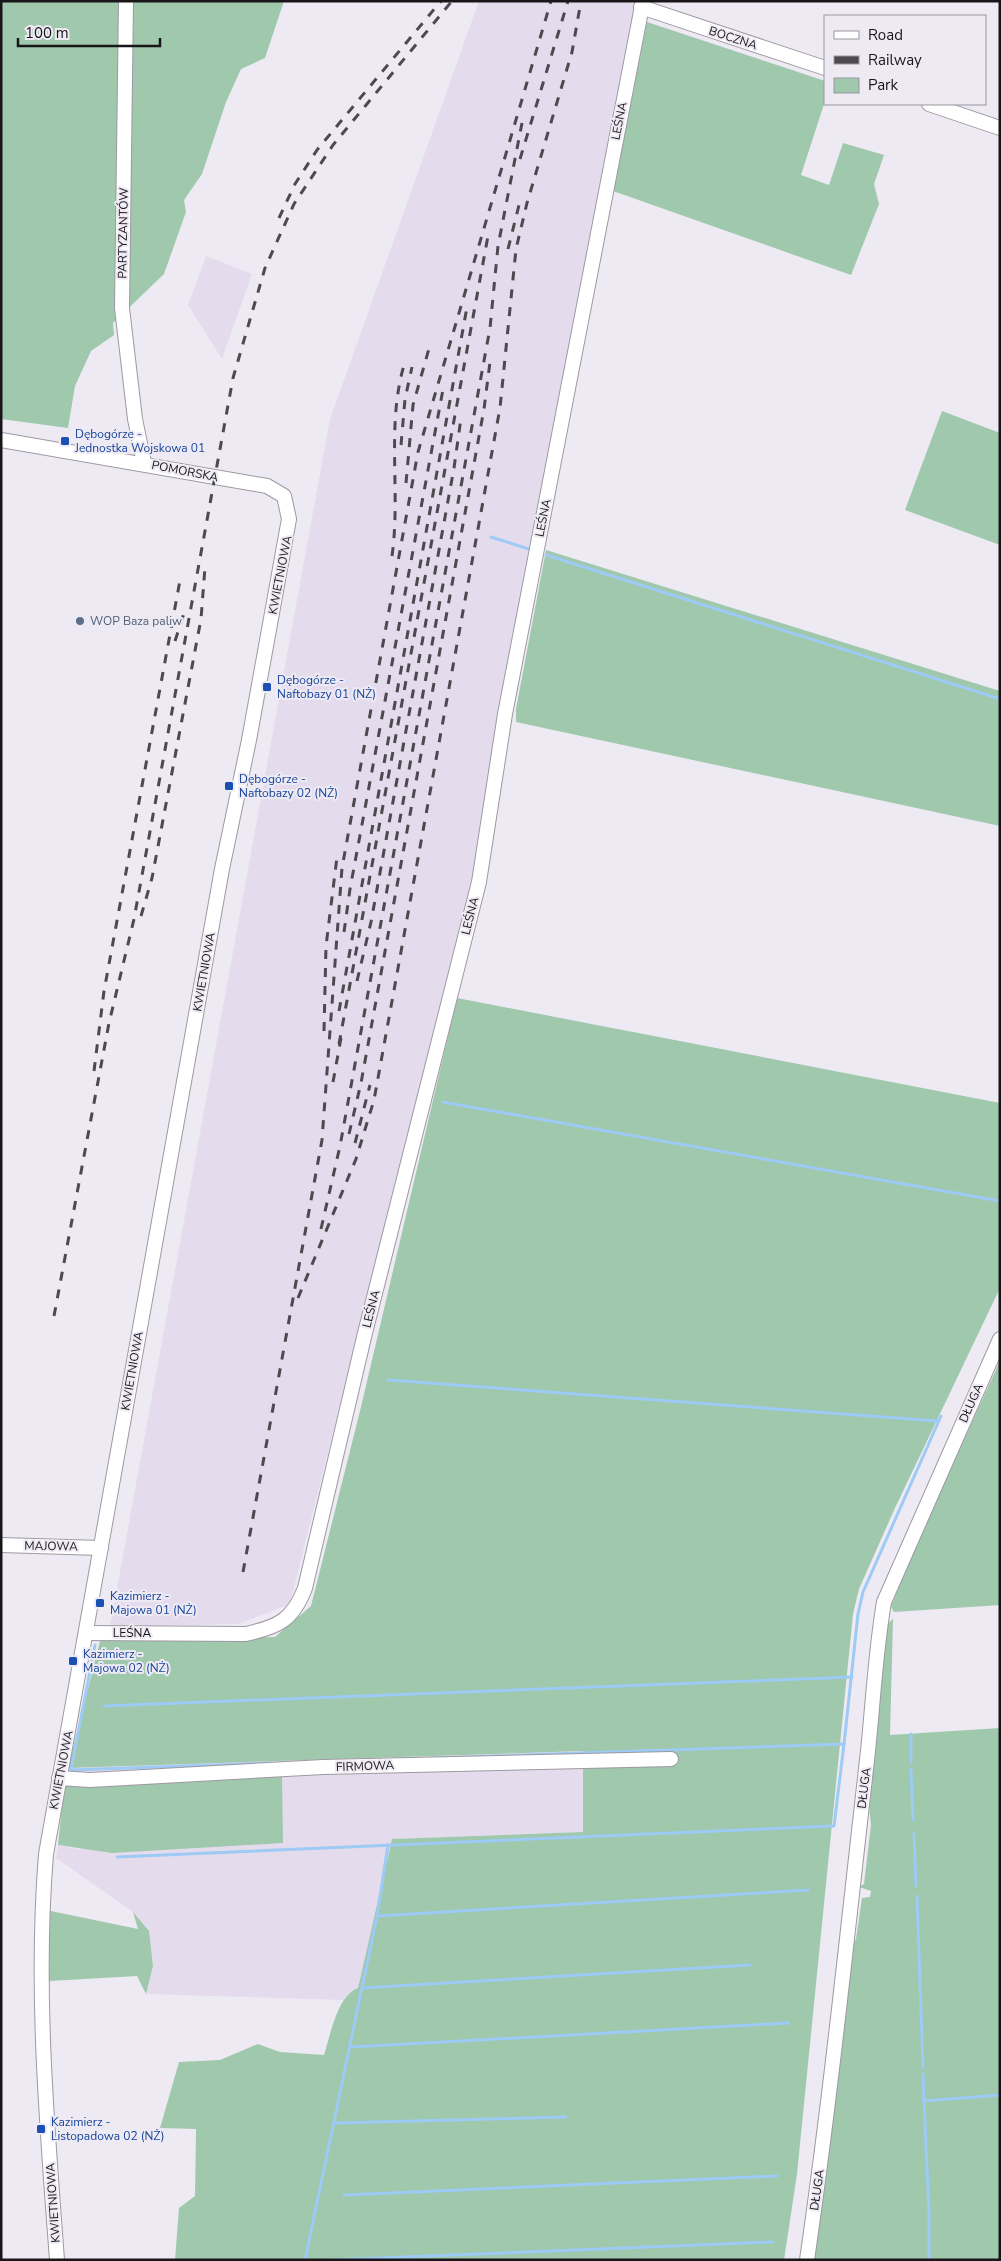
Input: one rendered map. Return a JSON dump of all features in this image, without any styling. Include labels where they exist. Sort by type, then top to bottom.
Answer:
[{"type":"street","name":"PARTYZANTÓW","points":[[126,1],[122,308],[136,427],[144,463]]},
{"type":"street","name":"BOCZNA","points":[[642,4],[824,68]]},
{"type":"street","name":"LEŚNA","points":[[86,1633],[246,1634],[260,1631],[281,1622],[292,1613],[305,1588],[365,1333],[479,882],[504,714],[642,4]]},
{"type":"street","points":[[933,105],[1000,128]]},
{"type":"street","name":"POMORSKA","points":[[1,440],[144,463],[267,486],[278,492]]},
{"type":"street","name":"KWIETNIOWA","points":[[57,2260],[40,1957],[46,1854],[222,869],[288,531],[286,503],[278,492]]},
{"type":"street","name":"DŁUGA","points":[[807,2260],[822,2154],[867,1758],[879,1630],[884,1602],[1000,1339]]},
{"type":"street","name":"MAJOWA","points":[[1,1546],[101,1548]]},
{"type":"street","name":"FIRMOWA","points":[[59,1778],[90,1780],[333,1767],[671,1760]]},
{"type":"shaded area","points":[[479,1],[638,1],[471,881],[290,1604],[239,1624],[110,1627],[330,419]]},
{"type":"shaded area","points":[[206,256],[252,274],[222,359],[188,305]]},
{"type":"shaded area","points":[[583,1751],[583,1832],[392,1839],[358,1988],[350,1991],[343,2000],[146,1994],[153,1966],[149,1931],[133,1912],[56,1858],[58,1845],[81,1850],[64,1785],[68,1768]]},
{"type":"green space","points":[[1,1],[284,1],[265,58],[241,69],[226,102],[202,174],[184,200],[186,212],[164,274],[113,323],[114,335],[91,351],[75,386],[68,428],[1,419]]},
{"type":"green space","points":[[647,22],[824,81],[824,104],[801,175],[829,185],[843,143],[884,155],[874,184],[879,204],[851,275],[613,191]]},
{"type":"green space","points":[[942,411],[1000,433],[1000,545],[905,510]]},
{"type":"green space","points":[[546,550],[1000,691],[1000,826],[516,722],[516,709]]},
{"type":"green space","points":[[457,998],[1000,1103],[1000,1288],[895,1508],[859,1589],[853,1614],[797,2174],[784,2260],[175,2260],[179,2208],[195,2196],[196,2129],[160,2128],[179,2062],[220,2060],[258,2044],[280,2052],[324,2055],[340,2007],[345,1998],[358,1988],[392,1839],[583,1832],[583,1751],[68,1768],[100,1641],[275,1637],[311,1606],[361,1407]]},
{"type":"green space","points":[[1000,1361],[1000,1605],[894,1612],[891,1607],[916,1544]]},
{"type":"green space","points":[[893,1619],[890,1735],[1000,1728],[1000,2260],[812,2260],[849,1952],[856,1939],[862,1898],[870,1897],[871,1891],[859,1887],[864,1884],[871,1825],[868,1795],[883,1671],[883,1635],[888,1623]]},
{"type":"green space","points":[[282,1774],[283,1843],[112,1853],[58,1845],[64,1785]]},
{"type":"green space","points":[[46,1910],[138,1929],[133,1912],[149,1931],[153,1966],[146,1994],[137,1976],[49,1981]]},
{"type":"waterway","points":[[491,537],[532,550]]},
{"type":"waterway","points":[[546,555],[1000,699]]},
{"type":"waterway","points":[[443,1102],[1000,1201]]},
{"type":"waterway","points":[[388,1380],[938,1421]]},
{"type":"waterway","points":[[844,1744],[858,1614],[863,1592],[941,1416]]},
{"type":"waterway","points":[[95,1645],[71,1770],[272,1763]]},
{"type":"waterway","points":[[104,1706],[852,1677]]},
{"type":"waterway","points":[[911,1734],[911,1762]]},
{"type":"waterway","points":[[117,1857],[834,1826],[844,1744],[433,1758]]},
{"type":"waterway","points":[[911,1769],[913,1820]]},
{"type":"waterway","points":[[914,1834],[916,1886]]},
{"type":"waterway","points":[[305,2260],[377,1916],[388,1845]]},
{"type":"waterway","points":[[377,1916],[808,1890]]},
{"type":"waterway","points":[[917,1896],[923,2068]]},
{"type":"waterway","points":[[362,1988],[750,1965]]},
{"type":"waterway","points":[[351,2047],[789,2023]]},
{"type":"waterway","points":[[923,2074],[924,2101],[1000,2095]]},
{"type":"waterway","points":[[924,2101],[929,2212],[929,2260]]},
{"type":"waterway","points":[[334,2123],[566,2117]]},
{"type":"waterway","points":[[344,2195],[777,2176]]},
{"type":"waterway","points":[[328,2260],[773,2242]]},
{"type":"railway","points":[[279,218],[295,184],[317,150],[441,1]]},
{"type":"railway","points":[[54,1316],[109,1023],[134,919],[233,378],[265,268],[294,204],[333,145],[452,1]]},
{"type":"railway","points":[[243,1572],[322,1140],[342,868],[418,452],[551,1]]},
{"type":"railway","points":[[520,159],[568,1]]},
{"type":"railway","points":[[298,1298],[356,1159],[374,1100],[500,408],[516,249],[527,203],[572,52],[581,1]]},
{"type":"railway","points":[[321,1229],[340,1146],[490,328],[498,246],[522,123]]},
{"type":"railway","points":[[508,249],[520,201]]},
{"type":"railway","points":[[339,1044],[488,236]]},
{"type":"railway","points":[[339,1011],[467,307]]},
{"type":"railway","points":[[406,483],[413,405],[430,345]]},
{"type":"railway","points":[[349,1134],[361,1083],[484,409],[490,362]]},
{"type":"railway","points":[[392,556],[395,508],[396,412],[404,365]]},
{"type":"railway","points":[[401,445],[405,399],[412,367]]},
{"type":"railway","points":[[344,932],[350,889],[444,384]]},
{"type":"railway","points":[[357,981],[371,922],[454,468],[461,418]]},
{"type":"railway","points":[[141,916],[152,878],[201,619],[205,567]]},
{"type":"railway","points":[[94,1071],[104,991],[181,575]]},
{"type":"railway","points":[[175,641],[186,607]]},
{"type":"railway","points":[[324,1031],[326,946],[337,857]]},
{"type":"railway","points":[[333,1082],[341,1038]]},
{"type":"railway","points":[[355,1143],[370,1085]]},
{"type":"place","name":"Dębogórze - Jednostka Wojskowa 01","points":[[65,441]]},
{"type":"place","name":"WOP Baza paliw","points":[[80,621]]},
{"type":"place","name":"Dębogórze - Naftobazy 01 (NŻ)","points":[[267,687]]},
{"type":"place","name":"Dębogórze - Naftobazy 02 (NŻ)","points":[[229,786]]},
{"type":"place","name":"Kazimierz - Majowa 01 (NŻ)","points":[[100,1603]]},
{"type":"place","name":"Kazimierz - Majowa 02 (NŻ)","points":[[73,1661]]},
{"type":"place","name":"Kazimierz - Listopadowa 02 (NŻ)","points":[[41,2129]]}]
